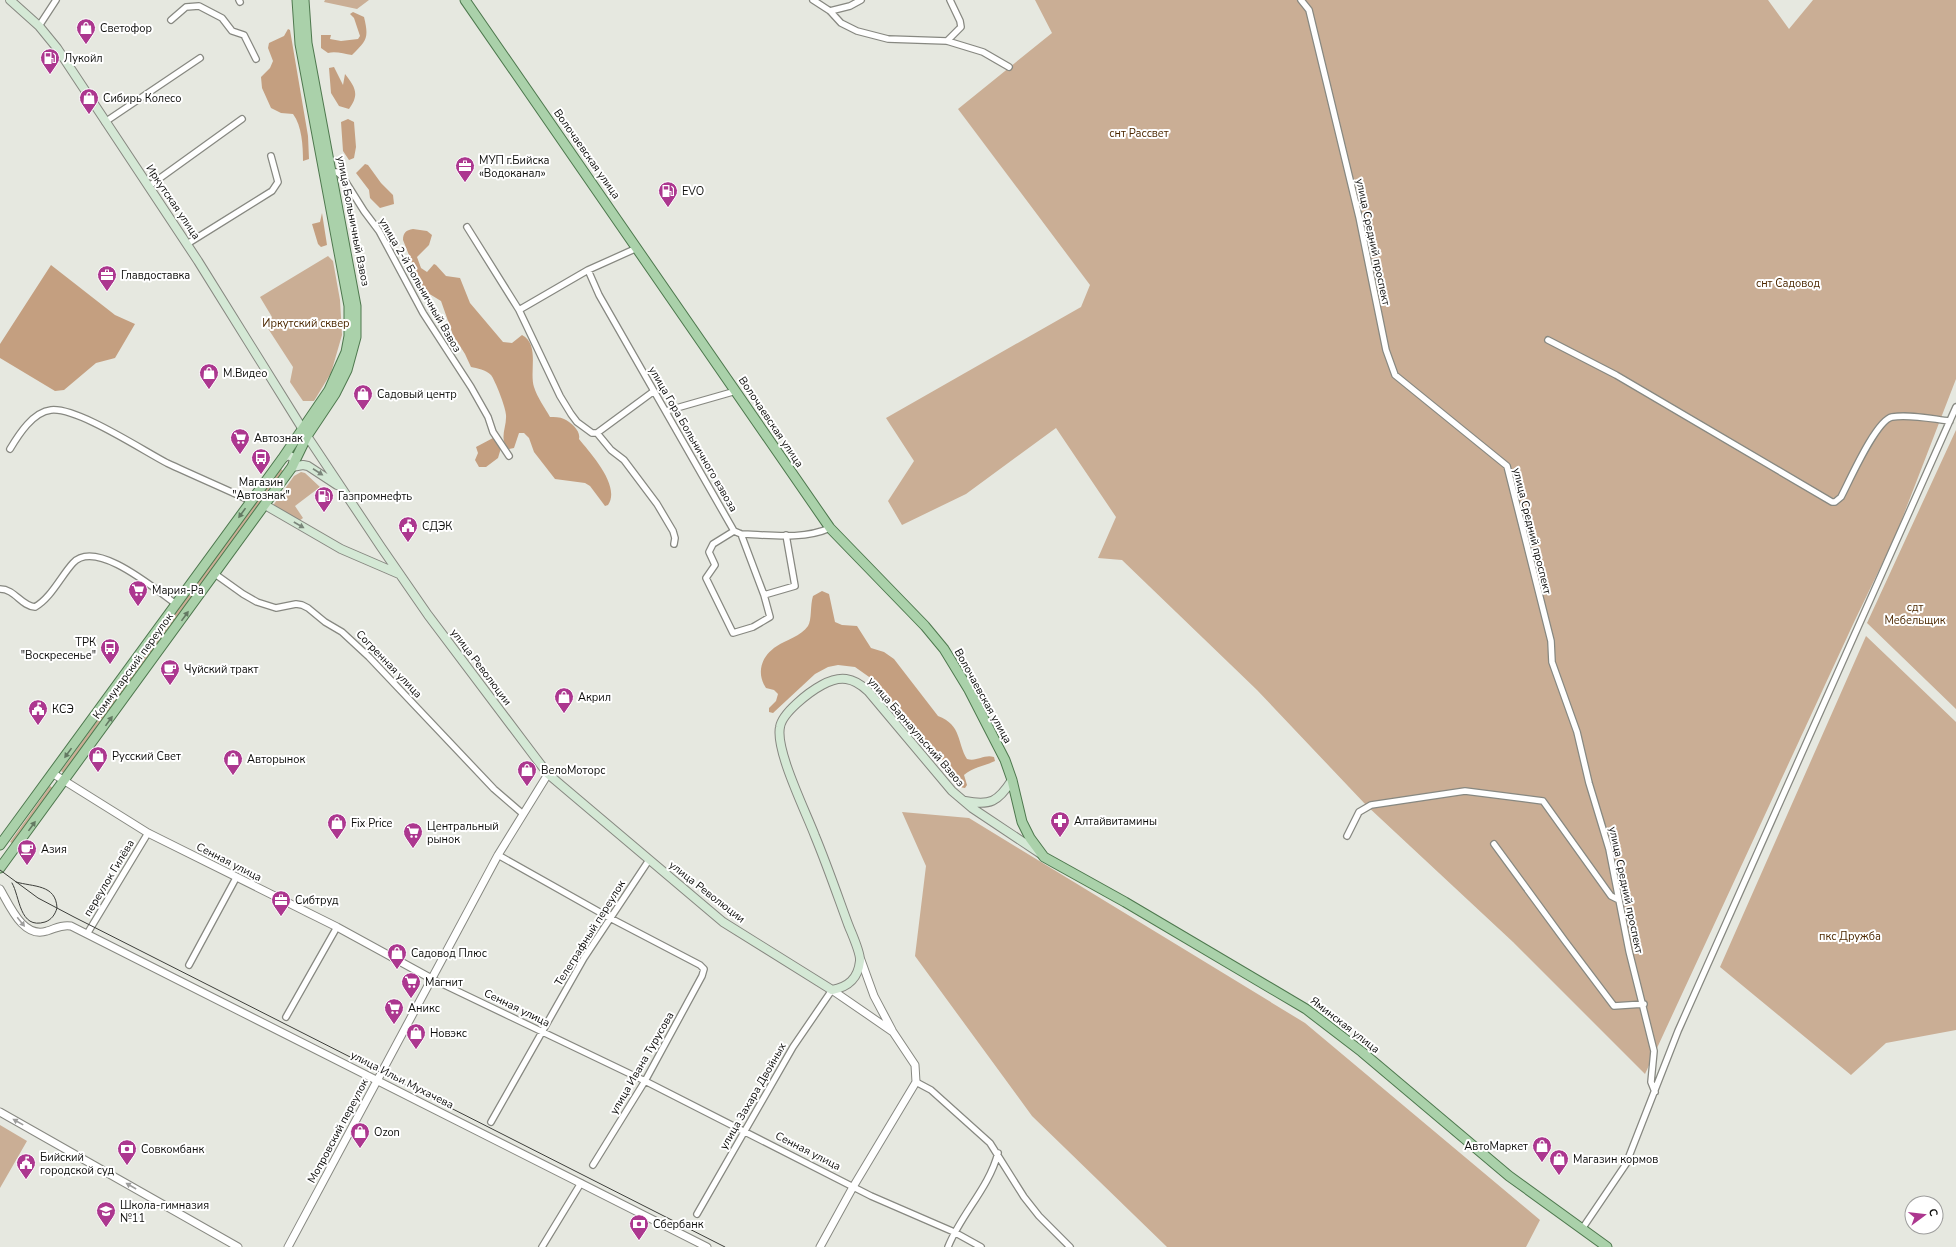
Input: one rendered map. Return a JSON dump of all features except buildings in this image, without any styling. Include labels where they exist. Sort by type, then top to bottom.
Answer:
[{"type":"main road","name":"Иркутская улица","points":[[10,0],[39,26],[57,48],[187,244],[305,432]]},
{"type":"main road","name":"улица Больничный Взвоз","points":[[297,0],[300,44],[344,273],[350,321],[346,352],[341,367],[305,432]]},
{"type":"main road","name":"улица Больничный Взвоз","points":[[304,0],[307,43],[354,290],[357,321],[353,354],[343,381],[305,432]]},
{"type":"main road","name":"Волочаевская улица","points":[[465,0],[830,528],[925,626],[944,649],[969,690],[1004,760],[1012,780],[1022,822],[1030,838],[1044,857]]},
{"type":"main road","name":"Коммунарский переулок","points":[[0,845],[282,459],[305,432]]},
{"type":"main road","name":"Коммунарский переулок","points":[[0,868],[216,574],[292,467],[305,432]]},
{"type":"main road","name":"улица Революции","points":[[305,432],[428,615],[548,774],[723,922],[832,990]]},
{"type":"main road","points":[[282,459],[288,455],[292,456],[294,460],[292,467],[303,465],[308,466],[341,487]]},
{"type":"main road","points":[[265,505],[341,549],[401,574]]},
{"type":"main road","name":"улица Барнаульский Взвоз","points":[[861,960],[832,878],[785,759],[779,738],[781,722],[790,711],[820,686],[837,680],[855,680],[868,691],[936,772],[964,801],[1044,857]]},
{"type":"main road","points":[[964,801],[980,804],[989,803],[1004,793],[1012,780]]},
{"type":"main road","name":"Яминская улица","points":[[1044,857],[1306,1009],[1362,1052],[1509,1176],[1607,1247]]},
{"type":"main road","points":[[832,990],[845,987],[851,983],[861,960]]},
{"type":"street","points":[[39,26],[56,0]]},
{"type":"street","points":[[171,20],[186,7],[189,0]]},
{"type":"street","points":[[813,0],[830,11],[841,23],[849,28],[869,35],[895,40],[947,41],[983,52],[1009,66]]},
{"type":"street","points":[[830,11],[846,8],[861,0]]},
{"type":"street","points":[[947,41],[961,28],[960,21],[950,0]]},
{"type":"street","name":"улица Средний проспект","points":[[1301,0],[1309,10],[1359,217],[1386,350],[1396,375],[1506,466],[1551,641],[1552,662],[1577,732],[1589,783],[1609,849],[1629,951],[1644,1004],[1654,1051],[1651,1082],[1655,1092]]},
{"type":"street","points":[[186,7],[199,6],[222,18],[232,31],[244,35],[256,59]]},
{"type":"street","points":[[105,122],[200,58]]},
{"type":"street","points":[[149,186],[242,119]]},
{"type":"street","points":[[187,244],[272,191],[278,182],[271,156]]},
{"type":"street","name":"улица 2-й Больничный Взвоз","points":[[332,172],[337,172],[342,176],[360,205],[379,231],[423,313],[471,387],[488,417],[493,432],[509,456]]},
{"type":"street","points":[[467,227],[519,310],[560,396],[571,414],[578,422],[592,433],[597,433],[654,391]]},
{"type":"street","points":[[519,310],[588,270],[637,248]]},
{"type":"street","name":"улица Гора Больничного взвоза","points":[[588,270],[599,295],[734,531]]},
{"type":"street","points":[[1548,340],[1616,375],[1832,502],[1836,502],[1841,497],[1872,436],[1890,417],[1950,420]]},
{"type":"street","points":[[666,411],[736,391]]},
{"type":"street","points":[[1582,1229],[1626,1164],[1678,1031],[1956,407]]},
{"type":"street","points":[[10,449],[19,434],[41,413],[60,410],[96,425],[168,463],[251,501]]},
{"type":"street","points":[[597,433],[611,450],[624,460],[657,504],[673,531],[675,538],[674,544]]},
{"type":"street","points":[[741,534],[764,595],[770,617],[753,627],[733,633],[706,578],[715,565],[709,552],[714,544],[734,531],[741,534],[786,535],[811,534],[830,528]]},
{"type":"street","points":[[764,595],[795,586],[786,535]]},
{"type":"street","points":[[0,589],[9,590],[28,604],[35,607],[43,601],[74,562],[85,557],[93,556],[110,560],[176,604]]},
{"type":"street","name":"Согренная улица","points":[[216,574],[243,594],[258,602],[276,608],[296,604],[302,605],[308,608],[324,622],[342,632],[494,789],[523,814]]},
{"type":"street","name":"Сенная улица","points":[[52,773],[64,782],[148,833],[337,927],[432,979],[645,1081],[744,1130],[853,1187],[954,1232],[981,1247]]},
{"type":"street","name":"Мопровский переулок","points":[[288,1247],[498,855],[548,774]]},
{"type":"street","points":[[1347,836],[1356,815],[1363,808],[1371,805],[1465,791],[1543,801],[1611,896],[1619,900]]},
{"type":"street","name":"переулок Гилёва","points":[[87,934],[148,833]]},
{"type":"street","points":[[1494,844],[1614,1006],[1644,1004]]},
{"type":"street","points":[[498,855],[610,918]]},
{"type":"street","name":"Телеграфный переулок","points":[[491,1122],[541,1032],[610,918],[649,860]]},
{"type":"street","points":[[189,965],[236,878]]},
{"type":"street","name":"улица Ильи Мухачева","points":[[0,890],[18,918],[32,931],[40,933],[67,925],[87,934],[707,1247]]},
{"type":"street","name":"улица Ивана Турусова","points":[[594,1165],[645,1081],[702,976],[704,969],[700,965],[610,918]]},
{"type":"street","points":[[286,1017],[337,927]]},
{"type":"street","name":"улица Барнаульский Взвоз","points":[[861,960],[874,996],[893,1032]]},
{"type":"street","name":"улица Революции","points":[[832,990],[893,1032],[914,1066],[917,1076],[916,1082]]},
{"type":"street","name":"улица Захара Двойных","points":[[697,1214],[793,1047],[832,990]]},
{"type":"street","points":[[820,1247],[853,1187],[916,1082],[938,1096],[990,1143],[998,1153],[1024,1197],[1039,1216],[1070,1247]]},
{"type":"street","points":[[0,1112],[238,1247]]},
{"type":"street","points":[[948,1247],[954,1232],[979,1193],[996,1161],[998,1153]]},
{"type":"street","points":[[542,1247],[581,1183]]},
{"type":"green space","points":[[325,0],[369,0],[357,9],[324,2]]},
{"type":"green space","points":[[1035,0],[1768,0],[1789,29],[1813,0],[1956,0],[1956,379],[1895,537],[1855,620],[1645,1074],[1513,942],[1366,805],[1257,690],[1122,560],[1098,558],[1116,517],[1056,428],[966,494],[902,525],[888,501],[914,461],[886,418],[1081,307],[1090,285],[958,109],[1052,33]]},
{"type":"green space","name":"Иркутский сквер","points":[[328,256],[333,261],[340,300],[342,335],[331,373],[314,401],[303,401],[290,382],[293,367],[267,327],[272,317],[260,297]]},
{"type":"green space","name":"сдт Мебельщик","points":[[1956,430],[1956,709],[1867,623]]},
{"type":"green space","points":[[280,468],[284,472],[66,775],[61,771]]},
{"type":"green space","points":[[301,472],[305,473],[320,487],[295,506],[303,518],[299,521],[272,507],[294,476]]},
{"type":"green space","name":"пкс Дружба","points":[[1866,636],[1956,722],[1956,1030],[1886,1043],[1851,1075],[1720,967]]},
{"type":"green space","points":[[50,786],[54,789],[14,844],[10,842]]},
{"type":"green space","points":[[902,812],[969,818],[1305,1023],[1540,1220],[1526,1247],[1167,1247],[1032,1116],[915,956],[926,866]]},
{"type":"green space","points":[[0,1125],[27,1141],[0,1188]]},
{"type":"shaded area","points":[[353,12],[364,17],[366,38],[361,46],[352,55],[337,52],[328,53],[321,48],[321,35],[331,35],[330,39],[341,41],[358,39],[360,36],[354,18],[350,14]]},
{"type":"shaded area","points":[[288,29],[290,30],[308,136],[309,159],[303,161],[301,136],[296,119],[293,114],[281,113],[271,108],[262,88],[261,77],[270,68],[273,61],[268,48],[269,43],[284,36]]},
{"type":"shaded area","points":[[334,67],[343,85],[345,74],[354,87],[355,95],[349,109],[339,106],[331,93],[329,68]]},
{"type":"shaded area","points":[[348,119],[354,122],[356,147],[354,158],[349,160],[343,151],[341,122]]},
{"type":"shaded area","points":[[365,164],[368,165],[381,183],[393,195],[394,204],[380,208],[370,198],[369,190],[356,173]]},
{"type":"shaded area","points":[[322,213],[327,245],[321,247],[318,244],[312,224],[320,222]]},
{"type":"shaded area","points":[[413,229],[427,231],[432,235],[429,245],[417,257],[421,268],[427,272],[434,264],[446,276],[460,278],[470,303],[503,342],[512,343],[522,335],[527,339],[531,345],[533,359],[533,381],[537,395],[550,417],[559,417],[570,422],[577,430],[579,439],[603,470],[611,489],[611,497],[608,505],[605,506],[590,486],[585,483],[555,479],[534,452],[529,438],[524,433],[519,433],[514,448],[509,449],[506,445],[503,437],[506,411],[498,388],[489,373],[471,367],[453,335],[441,301],[423,290],[403,240],[405,232]]},
{"type":"shaded area","points":[[51,265],[115,315],[135,324],[115,358],[96,363],[64,390],[55,391],[0,358],[0,344]]},
{"type":"shaded area","points":[[493,438],[501,448],[498,458],[486,467],[479,467],[475,460],[478,453],[476,447]]},
{"type":"shaded area","points":[[822,591],[829,594],[835,622],[842,625],[857,626],[871,648],[884,652],[894,659],[938,716],[951,724],[958,735],[967,759],[974,760],[987,756],[994,757],[995,761],[975,768],[964,775],[967,785],[965,788],[959,787],[939,756],[872,679],[855,667],[838,665],[828,667],[815,674],[773,713],[769,712],[769,708],[776,701],[778,694],[774,690],[766,688],[763,682],[761,671],[764,660],[772,650],[797,635],[808,626],[813,596]]},
{"type":"tram line","points":[[0,870],[38,898],[74,917],[725,1247]]},
{"type":"tram line","points":[[12,883],[25,917],[36,923],[45,922],[51,919],[57,908],[56,900],[53,895],[42,888],[16,882]]},
{"type":"place","name":"Светофор","points":[[86,45]]},
{"type":"place","name":"Лукойл","points":[[50,75]]},
{"type":"place","name":"Сибирь Колесо","points":[[89,115]]},
{"type":"place","name":"МУП г.Бийска «Водоканал»","points":[[465,183]]},
{"type":"place","name":"EVO","points":[[668,208]]},
{"type":"place","name":"Главдоставка","points":[[107,292]]},
{"type":"place","name":"М.Видео","points":[[209,390]]},
{"type":"place","name":"Садовый центр","points":[[363,411]]},
{"type":"place","name":"Автознак","points":[[240,455]]},
{"type":"place","name":"Магазин \"Автознак\"","points":[[261,475]]},
{"type":"place","name":"Газпромнефть","points":[[324,513]]},
{"type":"place","name":"СДЭК","points":[[408,543]]},
{"type":"place","name":"Мария-Ра","points":[[138,607]]},
{"type":"place","name":"ТРК \"Воскресенье\"","points":[[110,665]]},
{"type":"place","name":"Чуйский тракт","points":[[170,686]]},
{"type":"place","name":"Акрил","points":[[564,714]]},
{"type":"place","name":"КСЭ","points":[[38,726]]},
{"type":"place","name":"Русский Свет","points":[[98,773]]},
{"type":"place","name":"Авторынок","points":[[233,776]]},
{"type":"place","name":"ВелоМоторс","points":[[527,787]]},
{"type":"place","name":"Алтайвитамины","points":[[1060,838]]},
{"type":"place","name":"Fix Price","points":[[337,840]]},
{"type":"place","name":"Центральный рынок","points":[[413,849]]},
{"type":"place","name":"Азия","points":[[27,866]]},
{"type":"place","name":"Сибтруд","points":[[281,917]]},
{"type":"place","name":"Садовод Плюс","points":[[397,970]]},
{"type":"place","name":"Магнит","points":[[411,999]]},
{"type":"place","name":"Аникс","points":[[394,1025]]},
{"type":"place","name":"Новэкс","points":[[416,1050]]},
{"type":"place","name":"Ozon","points":[[360,1149]]},
{"type":"place","name":"АвтоМаркет","points":[[1542,1163]]},
{"type":"place","name":"Совкомбанк","points":[[127,1166]]},
{"type":"place","name":"Магазин кормов","points":[[1559,1176]]},
{"type":"place","name":"Бийский городской суд","points":[[26,1180]]},
{"type":"place","name":"Школа-гимназия №11","points":[[106,1228]]},
{"type":"place","name":"Сбербанк","points":[[639,1241]]},
{"type":"park label","name":"снт Рассвет","points":[[1139,133]]},
{"type":"park label","name":"снт Садовод","points":[[1788,283]]}]
